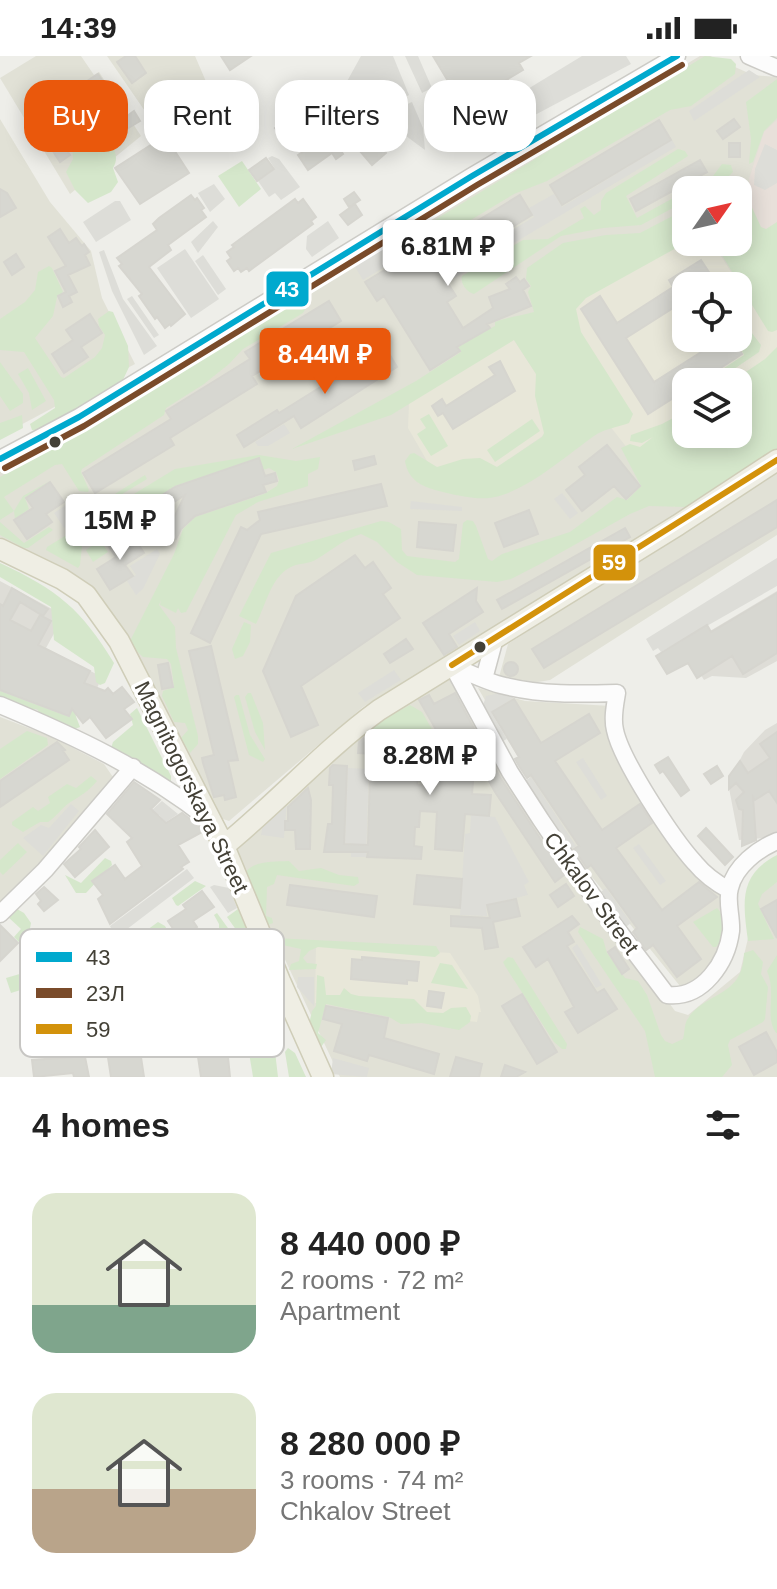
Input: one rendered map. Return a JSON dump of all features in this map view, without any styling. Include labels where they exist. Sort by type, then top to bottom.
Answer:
[{"type":"main road","points":[[224,846],[353,729],[777,460]]},
{"type":"main road","name":"Magnitogorskaya Street","points":[[0,549],[62,579],[86,595],[101,613],[141,680],[213,823],[258,929]]},
{"type":"main road","name":"Magnitogorskaya Street","points":[[284,990],[323,1077]]},
{"type":"street","points":[[0,459],[79,417],[472,176],[677,56]]},
{"type":"street","points":[[749,56],[777,68]]},
{"type":"street","points":[[484,679],[495,638]]},
{"type":"street","points":[[452,665],[484,679],[532,691],[617,693],[614,729],[619,745],[640,783],[691,859],[729,890],[745,862],[771,844]]},
{"type":"street","name":"Chkalov Street","points":[[452,665],[510,772],[541,820],[586,887],[667,995],[695,989],[718,969],[725,957],[731,928],[729,890]]},
{"type":"street","points":[[0,705],[59,729],[133,767],[213,823]]},
{"type":"street","points":[[0,914],[45,870],[133,767]]},
{"type":"shaded area","points":[[36,56],[81,56],[94,75],[99,72],[104,80],[24,80],[24,118],[0,78]]},
{"type":"shaded area","points":[[107,56],[195,56],[205,80],[144,80],[144,110],[128,87],[128,80],[124,80]]},
{"type":"shaded area","points":[[361,56],[393,56],[403,80],[348,80]]},
{"type":"shaded area","points":[[405,56],[418,56],[428,80],[424,80],[422,93]]},
{"type":"shaded area","points":[[582,56],[626,56],[631,64],[536,114],[536,84]]},
{"type":"shaded area","points":[[700,56],[710,56],[753,75],[777,77],[777,446],[695,503],[363,707],[229,821],[217,817],[130,644],[109,609],[66,571],[0,537],[0,466],[81,423]]},
{"type":"shaded area","points":[[749,70],[760,77],[694,121],[689,111]]},
{"type":"shaded area","points":[[412,102],[423,128],[424,149],[408,137],[408,104]]},
{"type":"shaded area","points":[[128,116],[141,136],[128,147]]},
{"type":"shaded area","points":[[0,119],[50,202],[91,251],[102,298],[135,364],[0,436]]},
{"type":"shaded area","points":[[777,120],[777,257],[752,217],[750,176],[764,132]]},
{"type":"shaded area","points":[[672,140],[676,147],[455,278],[449,268],[534,217],[529,208],[554,194],[562,207]]},
{"type":"shaded area","points":[[765,144],[777,150],[777,183],[765,190],[754,185],[755,169]]},
{"type":"shaded area","points":[[45,152],[121,152],[70,194]]},
{"type":"shaded area","points":[[268,158],[279,159],[300,187],[281,200],[275,193],[269,197],[258,181],[275,169]]},
{"type":"shaded area","points":[[214,184],[225,199],[210,212],[198,193]]},
{"type":"shaded area","points":[[115,201],[120,201],[131,220],[96,242],[83,222]]},
{"type":"shaded area","points":[[213,221],[218,227],[198,253],[191,242]]},
{"type":"shaded area","points":[[328,221],[339,238],[312,257],[306,249],[307,236]]},
{"type":"shaded area","points":[[391,242],[401,257],[363,280],[354,265]]},
{"type":"shaded area","points":[[672,248],[672,256],[721,256],[731,272],[672,272],[672,352],[752,352],[752,305],[761,319],[777,311],[777,439],[674,507],[590,401],[575,312],[580,291]]},
{"type":"shaded area","points":[[185,249],[219,299],[191,318],[157,268]]},
{"type":"shaded area","points":[[104,250],[123,299],[157,346],[144,355],[112,291],[99,252]]},
{"type":"shaded area","points":[[203,255],[226,289],[218,295],[195,261]]},
{"type":"shaded area","points":[[132,296],[159,335],[154,338],[127,299]]},
{"type":"shaded area","points":[[512,337],[566,420],[499,466],[458,483],[434,473],[408,428],[409,403]]},
{"type":"shaded area","points":[[284,424],[290,433],[268,446],[258,446],[255,442]]},
{"type":"shaded area","points":[[777,470],[777,535],[550,680],[514,686],[498,681],[508,644]]},
{"type":"shaded area","points":[[562,493],[578,513],[570,519],[554,499]]},
{"type":"shaded area","points":[[75,499],[85,514],[64,528],[54,513]]},
{"type":"shaded area","points":[[411,501],[462,507],[462,511],[410,509]]},
{"type":"shaded area","points":[[131,515],[139,526],[107,547],[100,536]]},
{"type":"shaded area","points":[[157,549],[160,554],[143,589],[136,595],[127,581],[136,575],[130,566]]},
{"type":"shaded area","points":[[777,558],[777,586],[661,652],[658,648],[653,651],[646,639]]},
{"type":"shaded area","points":[[0,581],[52,609],[57,628],[46,648],[102,677],[90,704],[71,723],[0,696]]},
{"type":"shaded area","points":[[777,591],[777,661],[746,678],[712,676],[704,680],[691,659],[710,631]]},
{"type":"shaded area","points":[[475,622],[480,631],[459,645],[453,636]]},
{"type":"shaded area","points":[[394,670],[401,680],[365,702],[358,693]]},
{"type":"shaded area","points":[[450,673],[564,860],[675,1011],[688,1015],[740,972],[750,930],[751,882],[777,860],[777,1077],[340,1077],[284,957],[284,929],[271,929],[231,844],[333,751]]},
{"type":"shaded area","points":[[478,688],[525,701],[611,706],[608,735],[629,781],[687,865],[723,894],[725,933],[717,964],[684,991],[575,856]]},
{"type":"shaded area","points":[[509,691],[513,698],[491,712],[507,739],[499,743],[481,712],[486,696]]},
{"type":"shaded area","points":[[0,717],[50,736],[104,764],[115,780],[0,911]]},
{"type":"shaded area","points":[[777,723],[777,837],[739,840],[728,783],[744,752],[765,730]]},
{"type":"shaded area","points":[[583,758],[607,796],[601,800],[576,762]]},
{"type":"shaded area","points":[[348,768],[369,769],[366,857],[351,857],[351,843],[345,843]]},
{"type":"shaded area","points":[[531,777],[576,846],[565,853],[520,784]]},
{"type":"shaded area","points":[[287,800],[284,838],[261,835],[264,820]]},
{"type":"shaded area","points":[[162,801],[178,814],[166,822],[159,815],[146,826],[140,821]]},
{"type":"shaded area","points":[[71,804],[79,811],[43,856],[23,838],[41,825],[49,828]]},
{"type":"shaded area","points":[[471,815],[495,817],[529,882],[524,885],[528,895],[486,905],[487,916],[460,915],[465,834],[470,833]]},
{"type":"shaded area","points":[[639,844],[666,881],[660,885],[633,848]]},
{"type":"shaded area","points":[[187,869],[194,878],[127,929],[112,929],[110,926]]},
{"type":"shaded area","points":[[210,887],[229,888],[237,908],[228,913]]},
{"type":"shaded area","points":[[606,888],[631,923],[623,929],[598,894]]},
{"type":"shaded area","points":[[316,944],[450,953],[478,996],[481,1012],[477,1022],[315,1003]]},
{"type":"shaded area","points":[[577,944],[602,985],[596,988],[572,948]]},
{"type":"shaded area","points":[[298,977],[314,977],[314,1006],[297,987]]},
{"type":"shaded area","points":[[333,1058],[369,1068],[367,1077],[331,1074]]},
{"type":"green space","points":[[705,56],[731,59],[736,64],[735,74],[691,106],[670,110],[547,181],[514,194],[414,254],[408,254],[404,247],[405,238]]},
{"type":"green space","points":[[777,79],[777,118],[764,131],[753,162],[749,164],[751,139],[746,102]]},
{"type":"green space","points":[[678,149],[688,156],[626,196],[637,218],[672,199],[672,208],[641,225],[561,236],[474,294],[464,287],[462,276],[523,240],[548,239],[584,218],[580,209],[585,206],[594,215],[601,210],[601,201],[606,193]]},
{"type":"green space","points":[[72,152],[115,152],[113,168],[118,182],[111,192],[88,203],[75,190],[66,172],[73,159]]},
{"type":"green space","points":[[242,161],[261,189],[239,207],[218,176]]},
{"type":"green space","points":[[722,164],[731,165],[733,172],[729,176],[713,176]]},
{"type":"green space","points":[[752,208],[761,227],[766,229],[777,222],[777,330],[768,331],[752,305],[752,272],[732,272],[722,256],[752,256]]},
{"type":"green space","points":[[672,216],[672,250],[586,298],[576,309],[581,332],[633,414],[629,423],[598,434],[534,480],[495,497],[460,496],[417,482],[409,473],[405,461],[410,454],[414,453],[437,467],[463,459],[480,458],[497,467],[542,437],[544,433],[535,396],[536,374],[514,340],[391,415],[292,449],[416,381],[461,352],[452,335],[467,341],[495,326],[495,322],[534,312],[528,292],[531,286],[526,279],[527,268],[563,243],[640,233]]},
{"type":"green space","points":[[49,266],[63,292],[57,297],[53,316],[35,338],[61,377],[95,357],[102,348],[105,335],[98,319],[109,311],[113,312],[128,346],[129,367],[122,382],[38,431],[32,430],[30,424],[55,408],[54,400],[24,352],[0,350],[0,319],[25,302],[35,290],[38,272]]},
{"type":"green space","points":[[282,304],[302,304],[306,308],[303,313],[243,349],[204,384],[166,408],[164,415],[82,469],[88,492],[79,491],[62,464],[55,465],[4,497],[14,511],[0,520],[0,477],[49,450]]},
{"type":"green space","points":[[752,333],[761,345],[759,352],[736,368],[724,368],[744,355],[742,352],[752,352]]},
{"type":"green space","points":[[777,347],[777,450],[685,507],[649,506],[511,579],[497,582],[417,575],[397,562],[377,542],[361,534],[314,561],[293,566],[279,576],[256,624],[239,616],[271,553],[381,521],[401,529],[402,550],[407,556],[455,562],[459,559],[463,523],[467,520],[473,521],[488,559],[492,561],[502,554],[570,532],[617,497],[627,500],[641,486],[621,448],[630,444],[640,447],[653,437],[642,443],[630,441],[631,435],[672,419],[672,448],[752,448],[752,368]]},
{"type":"green space","points":[[0,362],[23,394],[23,403],[10,411],[0,396]]},
{"type":"green space","points":[[28,368],[46,401],[32,410],[29,393],[18,374]]},
{"type":"green space","points":[[429,414],[448,446],[431,456],[417,434],[426,428],[420,419]]},
{"type":"green space","points":[[22,415],[23,428],[0,440],[0,423]]},
{"type":"green space","points":[[532,419],[540,431],[495,462],[487,450]]},
{"type":"green space","points":[[259,455],[296,461],[320,457],[318,469],[308,474],[308,486],[258,502],[236,515],[186,612],[181,613],[178,608],[176,613],[160,605],[161,600],[159,605],[175,627],[176,648],[198,736],[198,744],[190,753],[181,738],[188,730],[185,723],[174,722],[162,696],[163,691],[174,687],[171,664],[167,659],[143,657],[131,646],[131,639],[174,554],[183,529],[195,517],[264,494],[277,486],[279,480],[276,472],[269,468],[263,470],[259,458],[175,486],[82,546],[78,568],[46,550],[175,469]]},
{"type":"green space","points":[[145,475],[147,479],[99,508],[86,509],[88,504],[107,499]]},
{"type":"green space","points":[[50,481],[25,498],[29,509],[15,519],[14,511],[23,496]]},
{"type":"green space","points":[[0,522],[24,543],[49,527],[53,530],[24,548],[0,535]]},
{"type":"green space","points":[[100,540],[108,552],[93,562],[86,550]]},
{"type":"green space","points":[[0,563],[38,582],[79,615],[114,663],[105,683],[100,685],[96,682],[94,667],[54,640],[51,607],[0,577]]},
{"type":"green space","points":[[244,622],[251,625],[250,642],[243,656],[235,659],[232,649]]},
{"type":"green space","points":[[0,691],[69,717],[74,705],[80,709],[75,714],[80,727],[72,730],[41,716],[37,709],[29,710],[0,699]]},
{"type":"green space","points":[[251,693],[263,723],[265,750],[255,732],[245,697]]},
{"type":"green space","points":[[236,695],[239,695],[250,735],[265,759],[263,762],[249,755]]},
{"type":"green space","points":[[410,705],[422,712],[433,731],[431,737],[366,733],[373,725]]},
{"type":"green space","points":[[137,708],[171,776],[171,781],[167,783],[111,748],[113,742],[133,725],[130,714]]},
{"type":"green space","points":[[27,731],[47,738],[48,745],[0,779],[0,749]]},
{"type":"green space","points":[[91,776],[97,781],[94,785],[48,822],[40,822],[23,832],[12,825],[33,807],[38,811],[50,803],[48,797],[67,784],[76,788]]},
{"type":"green space","points":[[18,843],[27,852],[3,875],[0,860]]},
{"type":"green space","points":[[777,855],[777,882],[762,894],[758,904],[774,939],[748,941],[745,902],[749,881],[764,863]]},
{"type":"green space","points":[[105,858],[112,865],[86,893],[76,893],[65,875],[81,883]]},
{"type":"green space","points":[[289,861],[299,871],[321,868],[339,875],[358,877],[359,883],[354,886],[277,875],[274,884],[267,887],[266,916],[272,918],[273,923],[265,926],[244,875],[257,864]]},
{"type":"green space","points":[[195,881],[206,886],[176,905],[172,898]]},
{"type":"green space","points":[[717,908],[724,928],[722,938],[713,947],[693,922]]},
{"type":"green space","points":[[17,909],[31,923],[30,929],[21,929],[7,916]]},
{"type":"green space","points":[[238,909],[246,929],[236,929],[227,917]]},
{"type":"green space","points":[[217,913],[229,929],[219,929],[214,915]]},
{"type":"green space","points":[[158,922],[167,929],[148,929]]},
{"type":"green space","points":[[580,927],[603,939],[607,953],[625,978],[638,981],[647,995],[665,1041],[672,1044],[683,1039],[687,1020],[703,1004],[730,986],[742,968],[744,953],[753,950],[763,962],[761,974],[768,987],[765,1019],[730,1040],[732,1065],[722,1077],[655,1077],[645,1031],[578,932]]},
{"type":"green space","points":[[284,938],[436,946],[440,953],[435,957],[318,947],[303,958],[307,963],[317,964],[316,969],[289,970],[291,964],[299,961],[301,949],[284,945]]},
{"type":"green space","points":[[777,955],[776,1033],[771,1019],[771,988],[767,971]]},
{"type":"green space","points":[[508,957],[513,958],[567,1044],[566,1049],[554,1042],[505,966],[503,962]]},
{"type":"green space","points":[[440,963],[452,965],[468,989],[431,983]]},
{"type":"green space","points":[[20,974],[20,990],[11,993],[6,978]]},
{"type":"green space","points":[[317,975],[324,977],[326,995],[340,995],[344,988],[359,996],[414,999],[427,1012],[443,1013],[451,1008],[466,1007],[471,1016],[470,1022],[459,1030],[422,1023],[401,1024],[389,1017],[326,1004],[318,1033],[326,1040],[321,1047],[315,1047],[307,1033],[316,1006]]},
{"type":"green space","points":[[288,1048],[295,1053],[306,1077],[289,1077],[285,1052]]},
{"type":"green space","points":[[250,1057],[276,1057],[278,1077],[253,1077]]},
{"type":"building","points":[[126,56],[135,56],[146,73],[132,83],[117,62]]},
{"type":"building","points":[[221,56],[251,56],[230,70]]},
{"type":"building","points":[[433,56],[531,56],[519,63],[523,70],[506,80],[447,80]]},
{"type":"building","points":[[134,111],[140,121],[128,128],[128,115]]},
{"type":"building","points":[[734,119],[740,127],[723,139],[717,131]]},
{"type":"building","points":[[659,120],[671,140],[562,205],[550,185]]},
{"type":"building","points":[[729,143],[740,143],[740,157],[729,157]]},
{"type":"building","points":[[144,149],[144,152],[175,152],[189,173],[140,204],[115,168]]},
{"type":"building","points":[[54,152],[68,152],[70,155],[60,162]]},
{"type":"building","points":[[303,152],[342,152],[343,154],[336,159],[332,153],[308,170],[298,155]]},
{"type":"building","points":[[361,152],[385,152],[386,153],[372,165]]},
{"type":"building","points":[[266,158],[274,169],[257,181],[249,170]]},
{"type":"building","points":[[700,160],[707,172],[700,176],[672,176],[672,191],[636,211],[630,199]]},
{"type":"building","points":[[0,189],[7,193],[16,208],[0,217]]},
{"type":"building","points":[[354,192],[360,200],[349,207],[344,199]]},
{"type":"building","points":[[191,195],[204,208],[201,210],[206,217],[168,245],[171,250],[149,267],[185,314],[165,328],[139,296],[142,294],[119,266],[122,264],[117,258],[157,230],[153,224]]},
{"type":"building","points":[[520,195],[532,215],[440,271],[456,296],[447,302],[463,328],[493,308],[489,297],[510,289],[506,284],[516,277],[520,282],[524,279],[529,286],[523,290],[531,306],[487,324],[490,328],[457,347],[460,351],[430,370],[384,296],[377,301],[365,282],[398,262],[401,267]]},
{"type":"building","points":[[295,199],[298,203],[303,199],[316,217],[311,221],[313,224],[249,271],[247,268],[241,272],[238,268],[234,271],[227,261],[231,258],[227,252],[234,247],[232,245]]},
{"type":"building","points":[[355,204],[362,215],[348,225],[340,215]]},
{"type":"building","points":[[60,229],[69,243],[76,238],[82,246],[84,244],[89,252],[85,255],[90,265],[68,275],[77,292],[69,296],[72,302],[63,307],[58,296],[66,292],[55,271],[66,266],[48,237]]},
{"type":"building","points":[[16,254],[24,267],[12,275],[4,262]]},
{"type":"building","points":[[701,260],[709,272],[682,272]]},
{"type":"building","points":[[672,288],[672,309],[626,338],[654,382],[672,371],[672,399],[648,414],[581,309],[600,296],[617,323]]},
{"type":"building","points":[[329,301],[341,321],[252,376],[257,384],[170,438],[174,445],[95,493],[83,473],[171,419],[166,411],[250,359],[245,352]]},
{"type":"building","points":[[90,314],[102,333],[81,347],[88,357],[64,373],[52,354],[73,340],[66,330]]},
{"type":"building","points":[[385,347],[397,367],[301,428],[294,416],[244,447],[237,435],[277,410],[279,413]]},
{"type":"building","points":[[701,352],[742,354],[720,368],[676,368]]},
{"type":"building","points":[[500,361],[515,391],[453,429],[443,413],[438,416],[432,406],[442,399],[446,406],[495,375],[489,367]]},
{"type":"building","points":[[607,445],[640,486],[626,499],[614,486],[582,511],[566,490],[585,475],[579,467]]},
{"type":"building","points":[[374,456],[376,464],[355,470],[353,461]]},
{"type":"building","points":[[259,458],[265,476],[275,473],[277,481],[263,485],[266,492],[195,516],[181,529],[176,539],[166,534],[185,495],[149,518],[142,508],[175,487]]},
{"type":"building","points":[[50,482],[64,502],[46,514],[52,522],[27,539],[14,520],[33,508],[26,498]]},
{"type":"building","points":[[381,484],[387,506],[261,534],[210,643],[191,633],[241,527],[247,530],[260,520],[258,512]]},
{"type":"building","points":[[777,500],[777,527],[544,668],[532,649]]},
{"type":"building","points":[[529,510],[538,534],[504,547],[495,523]]},
{"type":"building","points":[[419,522],[456,525],[453,551],[417,547]]},
{"type":"building","points":[[625,528],[630,537],[502,609],[497,600]]},
{"type":"building","points":[[131,533],[144,553],[125,565],[133,576],[110,590],[97,569],[116,557],[109,547]]},
{"type":"building","points":[[355,555],[365,568],[373,562],[391,588],[383,594],[400,618],[301,686],[318,725],[291,737],[263,671],[296,596]]},
{"type":"building","points":[[12,588],[48,609],[43,616],[20,602],[10,620],[31,631],[40,615],[51,621],[38,645],[90,671],[84,683],[105,691],[108,688],[113,694],[122,687],[134,702],[124,709],[132,719],[106,738],[90,717],[83,723],[72,709],[69,716],[0,690],[0,604],[3,606]]},
{"type":"building","points":[[477,588],[476,601],[483,612],[449,634],[457,647],[444,655],[423,623]]},
{"type":"building","points":[[777,593],[777,653],[743,674],[732,656],[697,678],[688,663],[667,674],[656,656],[707,625],[711,632]]},
{"type":"building","points":[[406,639],[413,649],[390,663],[384,654]]},
{"type":"building","points":[[211,646],[238,760],[228,761],[236,797],[225,800],[224,795],[214,797],[203,763],[202,758],[214,755],[189,651]]},
{"type":"building","points":[[511,662],[518,669],[511,676],[504,669]]},
{"type":"building","points":[[168,663],[173,687],[162,689],[158,665]]},
{"type":"building","points":[[455,693],[500,777],[564,875],[555,882],[495,792],[475,756],[472,794],[491,795],[489,816],[465,814],[462,851],[435,849],[437,812],[420,811],[414,846],[422,847],[421,859],[367,857],[368,852],[324,852],[328,824],[332,824],[333,785],[329,785],[333,765],[347,766],[344,844],[368,845],[370,773],[418,775],[417,785],[437,786],[438,766],[458,768],[419,700],[429,695],[434,704]]},
{"type":"building","points":[[514,699],[541,743],[589,714],[600,733],[555,761],[602,830],[640,804],[652,823],[616,848],[662,910],[699,882],[717,897],[677,926],[701,959],[677,977],[653,945],[646,950],[633,932],[637,928],[591,865],[587,868],[574,849],[579,846],[531,775],[527,778],[519,766],[515,759],[519,757],[492,712]]},
{"type":"building","points":[[777,732],[777,803],[769,791],[755,800],[753,797],[756,840],[742,846],[743,810],[739,809],[736,800],[744,792],[736,783],[729,789],[729,776],[740,761],[748,773],[770,758],[760,744]]},
{"type":"building","points":[[366,736],[434,738],[434,757],[358,753],[359,742]]},
{"type":"building","points":[[57,742],[69,760],[0,807],[0,781]]},
{"type":"building","points":[[668,757],[689,790],[681,796],[655,765]]},
{"type":"building","points":[[717,766],[723,776],[711,784],[704,774]]},
{"type":"building","points":[[134,782],[160,800],[151,809],[166,823],[182,813],[202,832],[178,845],[189,862],[181,867],[183,869],[110,924],[98,899],[103,895],[92,881],[115,865],[125,879],[142,866],[127,842],[132,838],[107,814]]},
{"type":"building","points":[[308,788],[311,800],[310,849],[296,849],[295,830],[285,830],[285,821],[288,821],[288,807]]},
{"type":"building","points":[[706,828],[733,857],[725,865],[698,836]]},
{"type":"building","points":[[95,830],[109,847],[75,877],[64,864],[81,849],[79,847]]},
{"type":"building","points":[[417,875],[462,879],[460,908],[414,904]]},
{"type":"building","points":[[566,884],[574,896],[558,907],[550,895]]},
{"type":"building","points":[[290,885],[377,896],[374,917],[287,905]]},
{"type":"building","points":[[44,887],[58,900],[44,911],[38,904],[41,901],[36,894]]},
{"type":"building","points":[[202,891],[214,907],[193,921],[197,927],[194,929],[173,929],[168,921],[186,909],[183,905]]},
{"type":"building","points":[[516,899],[520,916],[493,922],[498,947],[485,949],[482,928],[451,926],[451,916],[490,918],[487,905]]},
{"type":"building","points":[[777,900],[777,938],[761,909]]},
{"type":"building","points":[[572,916],[579,924],[568,932],[574,942],[567,946],[597,993],[604,989],[617,1009],[578,1033],[565,1012],[574,1007],[548,959],[536,967],[523,947]]},
{"type":"building","points":[[0,925],[18,943],[0,961]]},
{"type":"building","points":[[615,947],[629,969],[622,974],[608,952]]},
{"type":"building","points":[[362,957],[419,962],[417,981],[407,980],[407,984],[351,979],[352,959],[362,960]]},
{"type":"building","points":[[429,991],[444,993],[441,1008],[427,1006]]},
{"type":"building","points":[[522,994],[557,1052],[537,1064],[502,1006]]},
{"type":"building","points":[[326,1006],[388,1018],[384,1038],[439,1054],[434,1074],[369,1055],[367,1061],[334,1051],[342,1024],[323,1019]]},
{"type":"building","points":[[766,1032],[777,1052],[777,1062],[754,1075],[739,1047]]},
{"type":"building","points":[[85,1057],[89,1077],[74,1077],[73,1073],[34,1077],[32,1060]]},
{"type":"building","points":[[108,1057],[141,1057],[144,1077],[111,1077]]},
{"type":"building","points":[[198,1057],[228,1057],[230,1077],[201,1077]]},
{"type":"building","points":[[456,1057],[482,1064],[479,1077],[450,1077]]},
{"type":"building","points":[[505,1065],[525,1072],[516,1077],[501,1077]]},
{"type":"transit line","name":"43","points":[[0,459],[79,417],[472,176],[677,56]]},
{"type":"transit line","name":"23Л","points":[[5,468],[84,426],[477,185],[682,65]]},
{"type":"transit line","name":"59","points":[[452,665],[777,460]]}]
